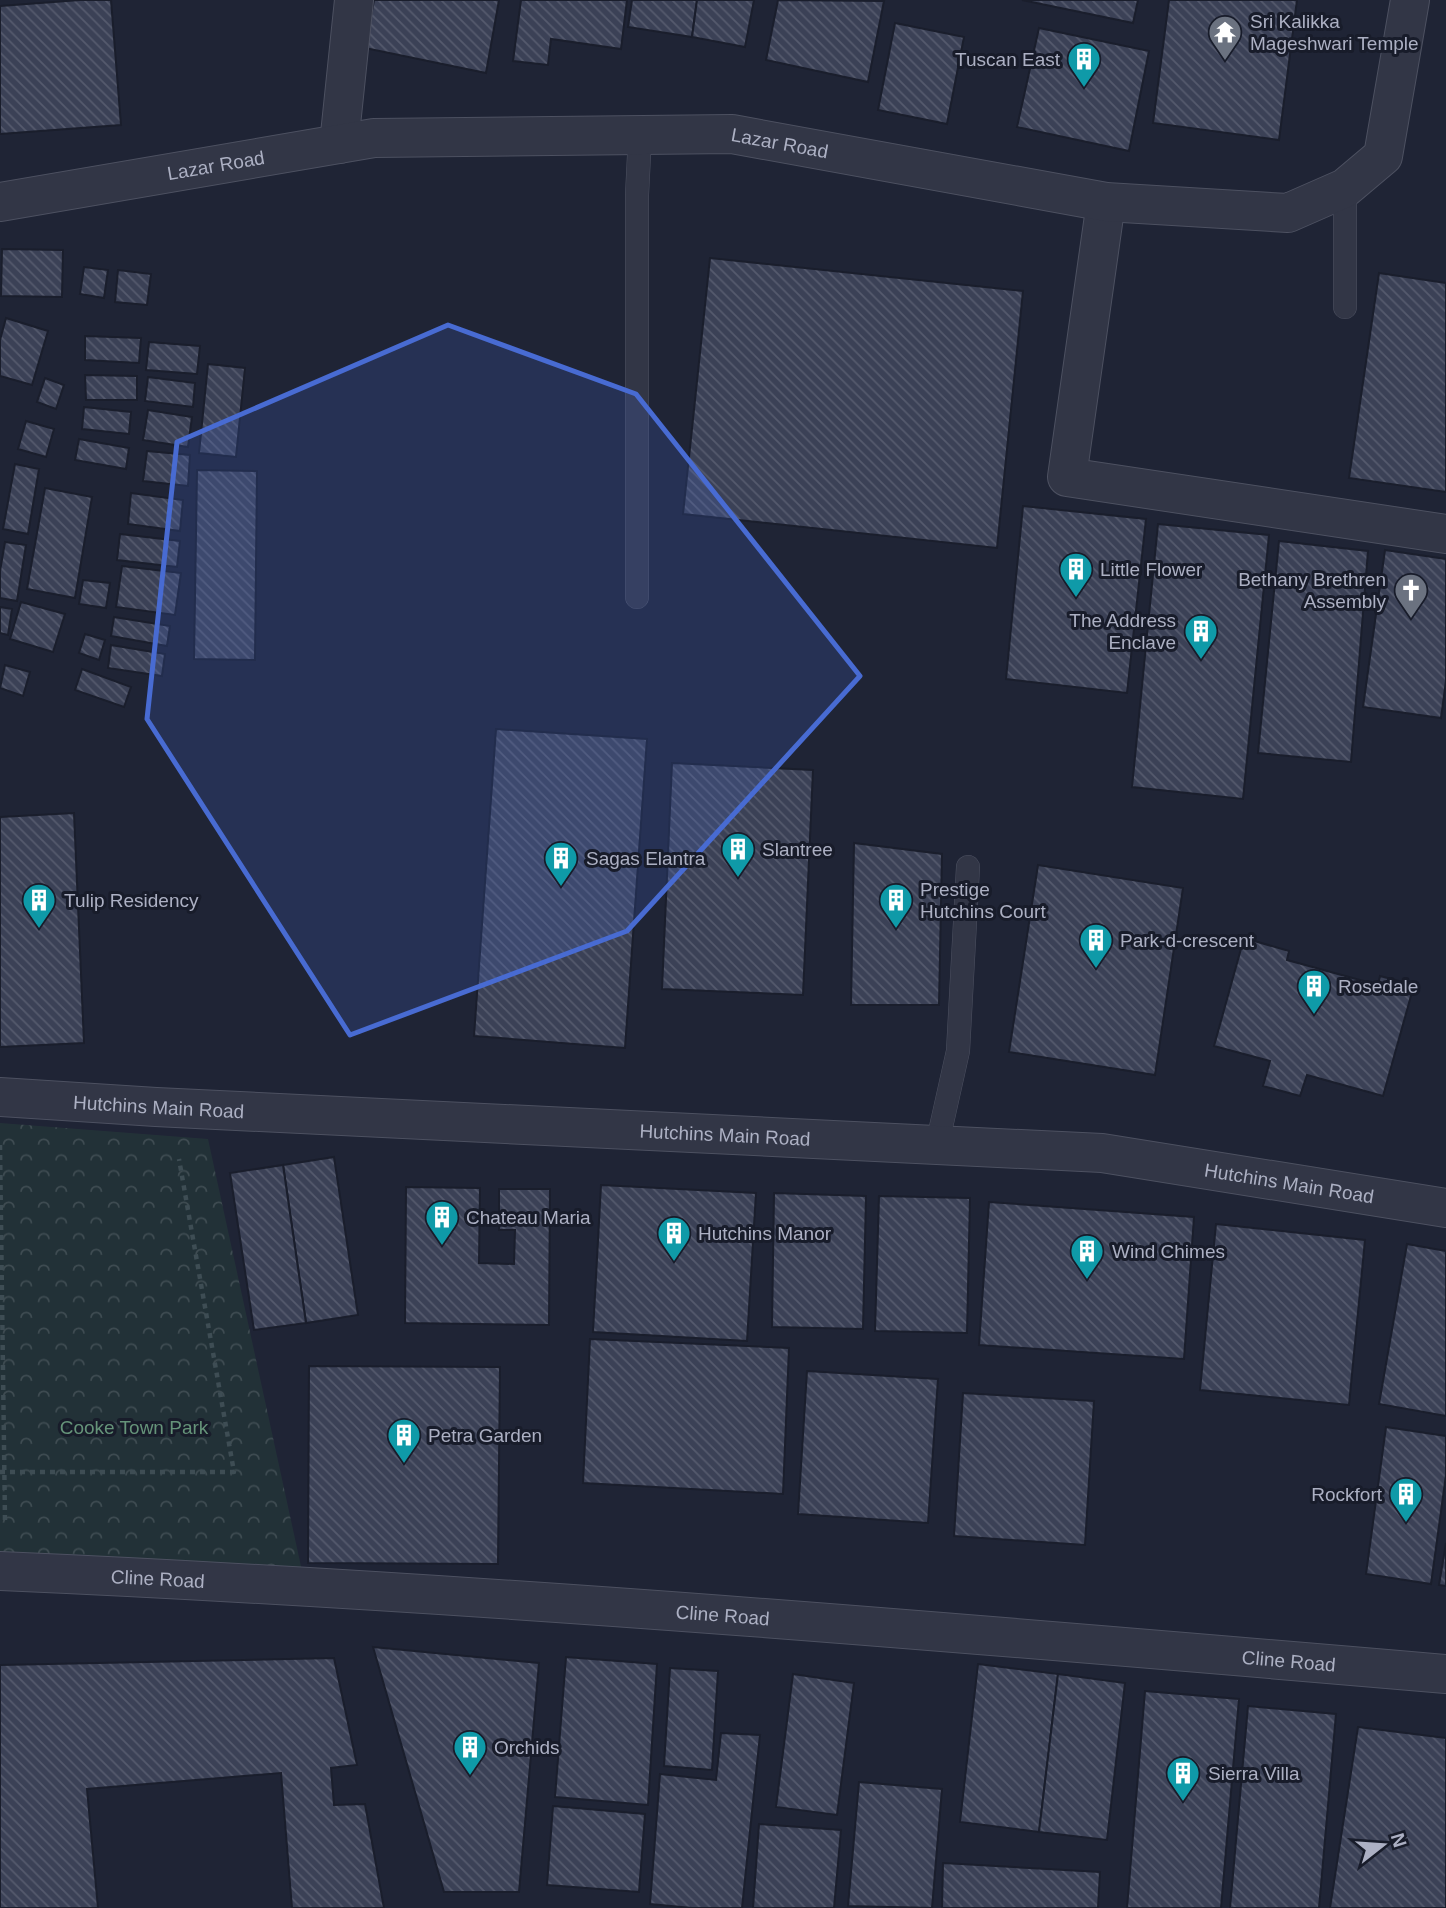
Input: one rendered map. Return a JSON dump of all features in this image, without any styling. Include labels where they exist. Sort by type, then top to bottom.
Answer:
[{"type":"street","points":[[339,144],[355,0]]},
{"type":"street","name":"Lazar Road","points":[[0,202],[374,138],[732,134],[1106,202],[1287,213],[1345,188],[1383,156],[1410,0]]},
{"type":"street","points":[[1106,202],[1067,477],[1446,534]]},
{"type":"street","name":"Hutchins Main Road","points":[[0,1097],[1102,1153],[1446,1208]]},
{"type":"street","name":"Cline Road","points":[[2,1571],[245,1582],[900,1627],[1446,1674]]},
{"type":"lane","points":[[637,597],[637,195],[640,135]]},
{"type":"lane","points":[[1345,188],[1345,307]]},
{"type":"lane","points":[[937,1145],[958,1051],[968,867]]},
{"type":"path","points":[[1,1151],[2,1571]]},
{"type":"path","points":[[2,1472],[234,1472],[178,1154]]},
{"type":"highlighted area","points":[[448,325],[636,394],[860,676],[627,931],[350,1035],[147,719],[177,442]]},
{"type":"green space","name":"Cooke Town Park","points":[[0,1123],[208,1139],[302,1571],[0,1559]]},
{"type":"building","points":[[111,0],[121,125],[0,134],[0,6]]},
{"type":"building","points":[[374,0],[499,0],[486,73],[365,48]]},
{"type":"building","points":[[521,0],[627,0],[621,49],[551,39],[548,65],[513,61]]},
{"type":"building","points":[[632,0],[697,0],[692,37],[628,27]]},
{"type":"building","points":[[697,0],[754,0],[745,47],[692,37]]},
{"type":"building","points":[[778,0],[884,1],[868,82],[766,60]]},
{"type":"building","points":[[1022,0],[1138,0],[1133,23]]},
{"type":"building","name":"Sri Kalikka Mageshwari Temple","points":[[1169,0],[1297,0],[1279,140],[1153,123]]},
{"type":"building","points":[[895,23],[964,37],[947,124],[878,110]]},
{"type":"building","name":"Tuscan East","points":[[1039,28],[1149,51],[1129,151],[1017,127]]},
{"type":"building","points":[[2,249],[63,250],[62,297],[1,296]]},
{"type":"building","points":[[710,258],[1023,291],[997,548],[683,514]]},
{"type":"building","points":[[84,267],[108,270],[104,298],[80,294]]},
{"type":"building","points":[[118,270],[151,274],[147,305],[115,302]]},
{"type":"building","points":[[1379,273],[1446,283],[1446,492],[1349,478]]},
{"type":"building","points":[[6,318],[48,331],[32,385],[0,376],[0,340]]},
{"type":"building","points":[[85,336],[141,338],[139,363],[85,360]]},
{"type":"building","points":[[149,342],[200,346],[197,374],[146,370]]},
{"type":"building","points":[[208,364],[245,368],[236,457],[199,453]]},
{"type":"building","points":[[85,375],[137,376],[137,400],[86,400]]},
{"type":"building","points":[[148,377],[195,383],[193,407],[145,401]]},
{"type":"building","points":[[45,378],[64,385],[56,409],[37,402]]},
{"type":"building","points":[[84,407],[131,412],[129,434],[82,429]]},
{"type":"building","points":[[148,410],[192,417],[188,447],[143,440]]},
{"type":"building","points":[[26,421],[54,429],[46,457],[18,449]]},
{"type":"building","points":[[79,439],[129,448],[126,469],[75,460]]},
{"type":"building","points":[[147,451],[190,455],[188,486],[143,481]]},
{"type":"building","points":[[15,464],[39,469],[28,534],[3,529]]},
{"type":"building","points":[[197,470],[257,471],[255,660],[194,659]]},
{"type":"building","points":[[45,488],[92,497],[75,598],[27,589]]},
{"type":"building","points":[[131,493],[183,500],[180,531],[128,524]]},
{"type":"building","name":"Little Flower","points":[[1023,506],[1146,519],[1127,693],[1006,679]]},
{"type":"building","name":"The Address Enclave","points":[[1158,524],[1269,535],[1243,799],[1132,787]]},
{"type":"building","points":[[120,534],[180,541],[177,567],[117,560]]},
{"type":"building","points":[[1279,541],[1368,551],[1351,762],[1258,753]]},
{"type":"building","points":[[5,542],[26,545],[17,601],[0,598],[0,571]]},
{"type":"building","name":"Bethany Brethren Assembly","points":[[1385,550],[1446,559],[1446,681],[1441,718],[1363,707]]},
{"type":"building","points":[[122,566],[181,573],[175,615],[116,607]]},
{"type":"building","points":[[83,580],[110,583],[106,608],[79,604]]},
{"type":"building","points":[[21,602],[65,614],[53,652],[10,639]]},
{"type":"building","points":[[0,607],[12,609],[8,635],[0,633]]},
{"type":"building","points":[[114,617],[170,626],[167,646],[111,636]]},
{"type":"building","points":[[85,634],[105,640],[99,660],[79,653]]},
{"type":"building","points":[[111,645],[165,654],[162,676],[108,668]]},
{"type":"building","points":[[5,665],[30,672],[23,696],[0,688]]},
{"type":"building","points":[[82,669],[131,687],[124,707],[75,690]]},
{"type":"building","name":"Sagas Elantra","points":[[496,729],[647,739],[625,1048],[474,1036]]},
{"type":"building","name":"Slantree","points":[[672,763],[813,770],[803,995],[662,989]]},
{"type":"building","name":"Tulip Residency","points":[[74,813],[84,1043],[0,1047],[0,817]]},
{"type":"building","name":"Prestige Hutchins Court","points":[[854,843],[942,854],[939,1005],[851,1005]]},
{"type":"building","name":"Park-d-crescent","points":[[1038,865],[1183,888],[1155,1075],[1009,1052]]},
{"type":"building","name":"Rosedale","points":[[1244,938],[1289,951],[1287,960],[1378,985],[1380,976],[1414,985],[1383,1096],[1307,1075],[1300,1096],[1263,1086],[1270,1061],[1214,1046]]},
{"type":"building","points":[[334,1157],[358,1315],[306,1323],[283,1165]]},
{"type":"building","points":[[283,1165],[306,1323],[254,1330],[230,1173]]},
{"type":"building","name":"Hutchins Manor","points":[[601,1185],[756,1193],[747,1341],[593,1332]]},
{"type":"building","name":"Chateau Maria","points":[[406,1187],[480,1188],[479,1263],[514,1264],[515,1230],[499,1230],[499,1189],[550,1189],[549,1325],[405,1323]]},
{"type":"building","points":[[774,1193],[866,1196],[863,1329],[772,1327]]},
{"type":"building","points":[[879,1196],[970,1198],[967,1333],[875,1331]]},
{"type":"building","name":"Wind Chimes","points":[[989,1202],[1194,1217],[1184,1359],[979,1345]]},
{"type":"building","points":[[1216,1224],[1365,1240],[1349,1405],[1200,1390]]},
{"type":"building","points":[[1407,1244],[1446,1251],[1446,1416],[1379,1404]]},
{"type":"building","points":[[590,1339],[789,1348],[783,1494],[583,1483]]},
{"type":"building","name":"Petra Garden","points":[[309,1366],[500,1367],[498,1564],[308,1563]]},
{"type":"building","points":[[807,1371],[938,1379],[928,1523],[798,1514]]},
{"type":"building","points":[[963,1393],[1094,1401],[1085,1545],[954,1536]]},
{"type":"building","name":"Rockfort","points":[[1386,1427],[1446,1436],[1446,1475],[1431,1584],[1366,1574]]},
{"type":"building","points":[[1446,1543],[1446,1586],[1439,1585]]},
{"type":"building","name":"Orchids","points":[[373,1647],[539,1663],[519,1892],[444,1892]]},
{"type":"building","points":[[566,1657],[657,1664],[648,1805],[555,1797]]},
{"type":"building","points":[[334,1658],[357,1765],[331,1768],[334,1805],[365,1804],[384,1908],[292,1908],[281,1773],[87,1789],[98,1908],[0,1908],[0,1665]]},
{"type":"building","points":[[978,1664],[1058,1674],[1039,1832],[960,1822]]},
{"type":"building","points":[[670,1668],[718,1671],[712,1770],[664,1766]]},
{"type":"building","points":[[793,1674],[854,1683],[837,1815],[776,1807]]},
{"type":"building","points":[[1058,1674],[1125,1683],[1107,1840],[1039,1832]]},
{"type":"building","name":"Sierra Villa","points":[[1145,1691],[1239,1699],[1221,1908],[1127,1908]]},
{"type":"building","points":[[1248,1706],[1336,1714],[1319,1908],[1230,1908]]},
{"type":"building","points":[[1358,1727],[1446,1738],[1446,1908],[1330,1908]]},
{"type":"building","points":[[721,1733],[760,1735],[742,1908],[692,1908],[650,1904],[660,1774],[716,1780]]},
{"type":"building","points":[[859,1782],[942,1789],[932,1908],[848,1906]]},
{"type":"building","points":[[553,1806],[645,1814],[639,1892],[547,1885]]},
{"type":"building","points":[[759,1824],[841,1830],[834,1908],[753,1908]]},
{"type":"building","points":[[943,1863],[1100,1872],[1098,1908],[942,1908]]},
{"type":"place","name":"Sri Kalikka Mageshwari Temple","points":[[1225,62]]},
{"type":"place","name":"Tuscan East","points":[[1084,89]]},
{"type":"place","name":"Little Flower","points":[[1076,599]]},
{"type":"place","name":"Bethany Brethren Assembly","points":[[1411,620]]},
{"type":"place","name":"The Address Enclave","points":[[1201,661]]},
{"type":"place","name":"Slantree","points":[[738,879]]},
{"type":"place","name":"Sagas Elantra","points":[[561,888]]},
{"type":"place","name":"Tulip Residency","points":[[39,930]]},
{"type":"place","name":"Prestige Hutchins Court","points":[[896,930]]},
{"type":"place","name":"Park-d-crescent","points":[[1096,970]]},
{"type":"place","name":"Rosedale","points":[[1314,1016]]},
{"type":"place","name":"Chateau Maria","points":[[442,1247]]},
{"type":"place","name":"Hutchins Manor","points":[[674,1263]]},
{"type":"place","name":"Wind Chimes","points":[[1087,1281]]},
{"type":"place","name":"Petra Garden","points":[[404,1465]]},
{"type":"place","name":"Rockfort","points":[[1406,1524]]},
{"type":"place","name":"Orchids","points":[[470,1777]]},
{"type":"place","name":"Sierra Villa","points":[[1183,1803]]}]
